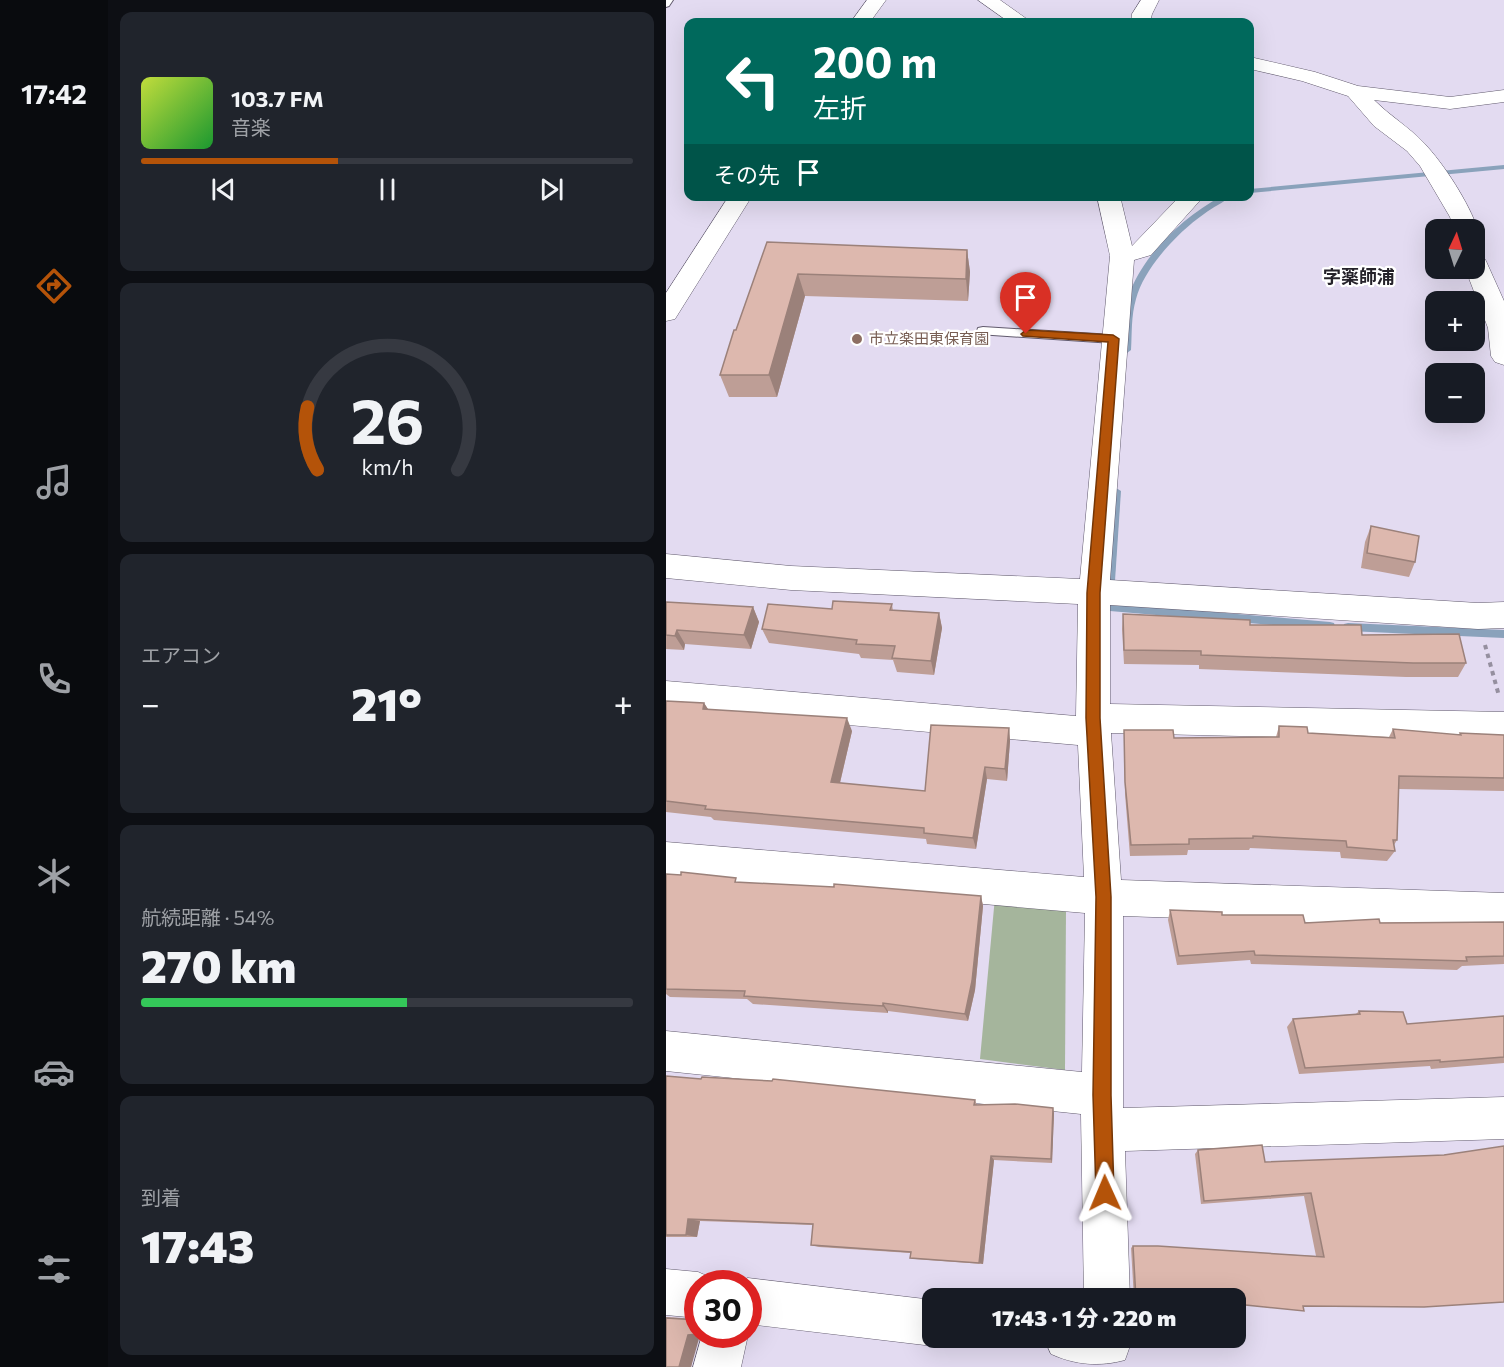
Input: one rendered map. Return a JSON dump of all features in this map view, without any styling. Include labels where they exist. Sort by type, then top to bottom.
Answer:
[{"type":"street","points":[[863,18],[877,0]]},
{"type":"street","points":[[987,0],[1014,18]]},
{"type":"street","points":[[1142,18],[1150,0]]},
{"type":"street","points":[[1254,64],[1308,76],[1355,92],[1450,103],[1504,96]]},
{"type":"street","points":[[1355,92],[1382,121],[1414,146],[1437,175],[1463,219]]},
{"type":"street","points":[[666,313],[738,201]]},
{"type":"street","points":[[1101,1288],[1104,897],[1094,725],[1094,593],[1113,339],[1122,256],[1109,201]]},
{"type":"street","points":[[1122,256],[1143,250],[1187,201]]},
{"type":"street","points":[[1481,279],[1501,328],[1504,356]]},
{"type":"street","points":[[666,566],[791,578],[1094,593],[1486,622]]},
{"type":"street","points":[[666,695],[1094,725],[1503,715]]},
{"type":"street","points":[[666,859],[1104,897],[1504,910]]},
{"type":"street","points":[[666,1051],[1103,1112],[1504,1118]]},
{"type":"street","points":[[666,1292],[684,1294]]},
{"type":"street","points":[[762,1303],[922,1322]]},
{"type":"street","points":[[717,1367],[722,1348]]},
{"type":"lane","points":[[983,331],[1113,339]]},
{"type":"path","points":[[1486,622],[1503,715]]},
{"type":"green space","points":[[995,897],[1066,910],[1065,1070],[980,1059]]},
{"type":"building","points":[[767,242],[967,250],[966,279],[798,274],[769,375],[720,375]]},
{"type":"building","points":[[1371,526],[1419,536],[1415,562],[1367,553]]},
{"type":"building","points":[[833,601],[892,604],[890,610],[939,613],[931,661],[892,658],[895,646],[856,644],[857,640],[762,629],[768,604],[832,609]]},
{"type":"building","points":[[666,602],[753,607],[744,635],[677,630],[675,636],[666,635]]},
{"type":"building","points":[[1123,614],[1250,620],[1250,625],[1361,625],[1362,635],[1459,634],[1466,663],[1201,655],[1201,651],[1124,650]]},
{"type":"building","points":[[666,701],[704,703],[703,709],[847,718],[831,782],[925,791],[931,725],[1009,728],[1005,769],[985,767],[973,838],[924,833],[924,828],[705,809],[706,806],[666,801]]},
{"type":"building","points":[[1279,726],[1307,727],[1308,733],[1395,738],[1393,729],[1461,735],[1460,733],[1504,735],[1504,778],[1399,776],[1397,840],[1393,840],[1395,851],[1347,847],[1346,841],[1253,836],[1253,838],[1189,839],[1189,844],[1131,845],[1125,782],[1124,730],[1173,730],[1174,738],[1279,737]]},
{"type":"building","points":[[681,872],[736,878],[735,882],[834,887],[834,884],[981,896],[972,981],[965,1014],[883,1003],[883,1006],[744,996],[745,991],[666,989],[666,874],[681,875]]},
{"type":"building","points":[[1170,910],[1222,912],[1222,915],[1303,915],[1305,923],[1379,919],[1380,923],[1504,922],[1504,956],[1466,957],[1467,961],[1255,955],[1254,951],[1179,956]]},
{"type":"building","points":[[1359,1011],[1403,1012],[1407,1024],[1504,1016],[1504,1057],[1305,1068],[1293,1019],[1360,1014]]},
{"type":"building","points":[[666,1076],[772,1081],[773,1079],[975,1100],[974,1105],[1015,1104],[1053,1108],[1051,1159],[991,1156],[979,1263],[910,1258],[911,1252],[811,1245],[813,1224],[688,1219],[686,1235],[666,1235]]},
{"type":"building","points":[[1262,1145],[1265,1162],[1444,1155],[1504,1146],[1504,1302],[1424,1307],[1303,1306],[1304,1311],[1246,1305],[1246,1288],[1135,1288],[1133,1246],[1324,1257],[1311,1193],[1204,1201],[1198,1150]]},
{"type":"building","points":[[666,1318],[684,1319],[684,1348],[679,1367],[666,1367]]},
{"type":"waterway","points":[[1254,191],[1504,167]]},
{"type":"waterway","points":[[1127,350],[1131,300],[1140,280],[1160,251],[1185,225],[1219,201]]},
{"type":"waterway","points":[[1110,581],[1116,491]]},
{"type":"waterway","points":[[1110,607],[1330,626]]},
{"type":"waterway","points":[[1348,627],[1504,634]]},
{"type":"place","name":"市立楽田東保育園","points":[[857,339]]},
{"type":"district","name":"字薬師浦","points":[[1359,277]]},
{"type":"route","points":[[1026,334],[1113,339],[1094,593],[1093,718],[1104,897],[1102,1095],[1105,1193]]}]
